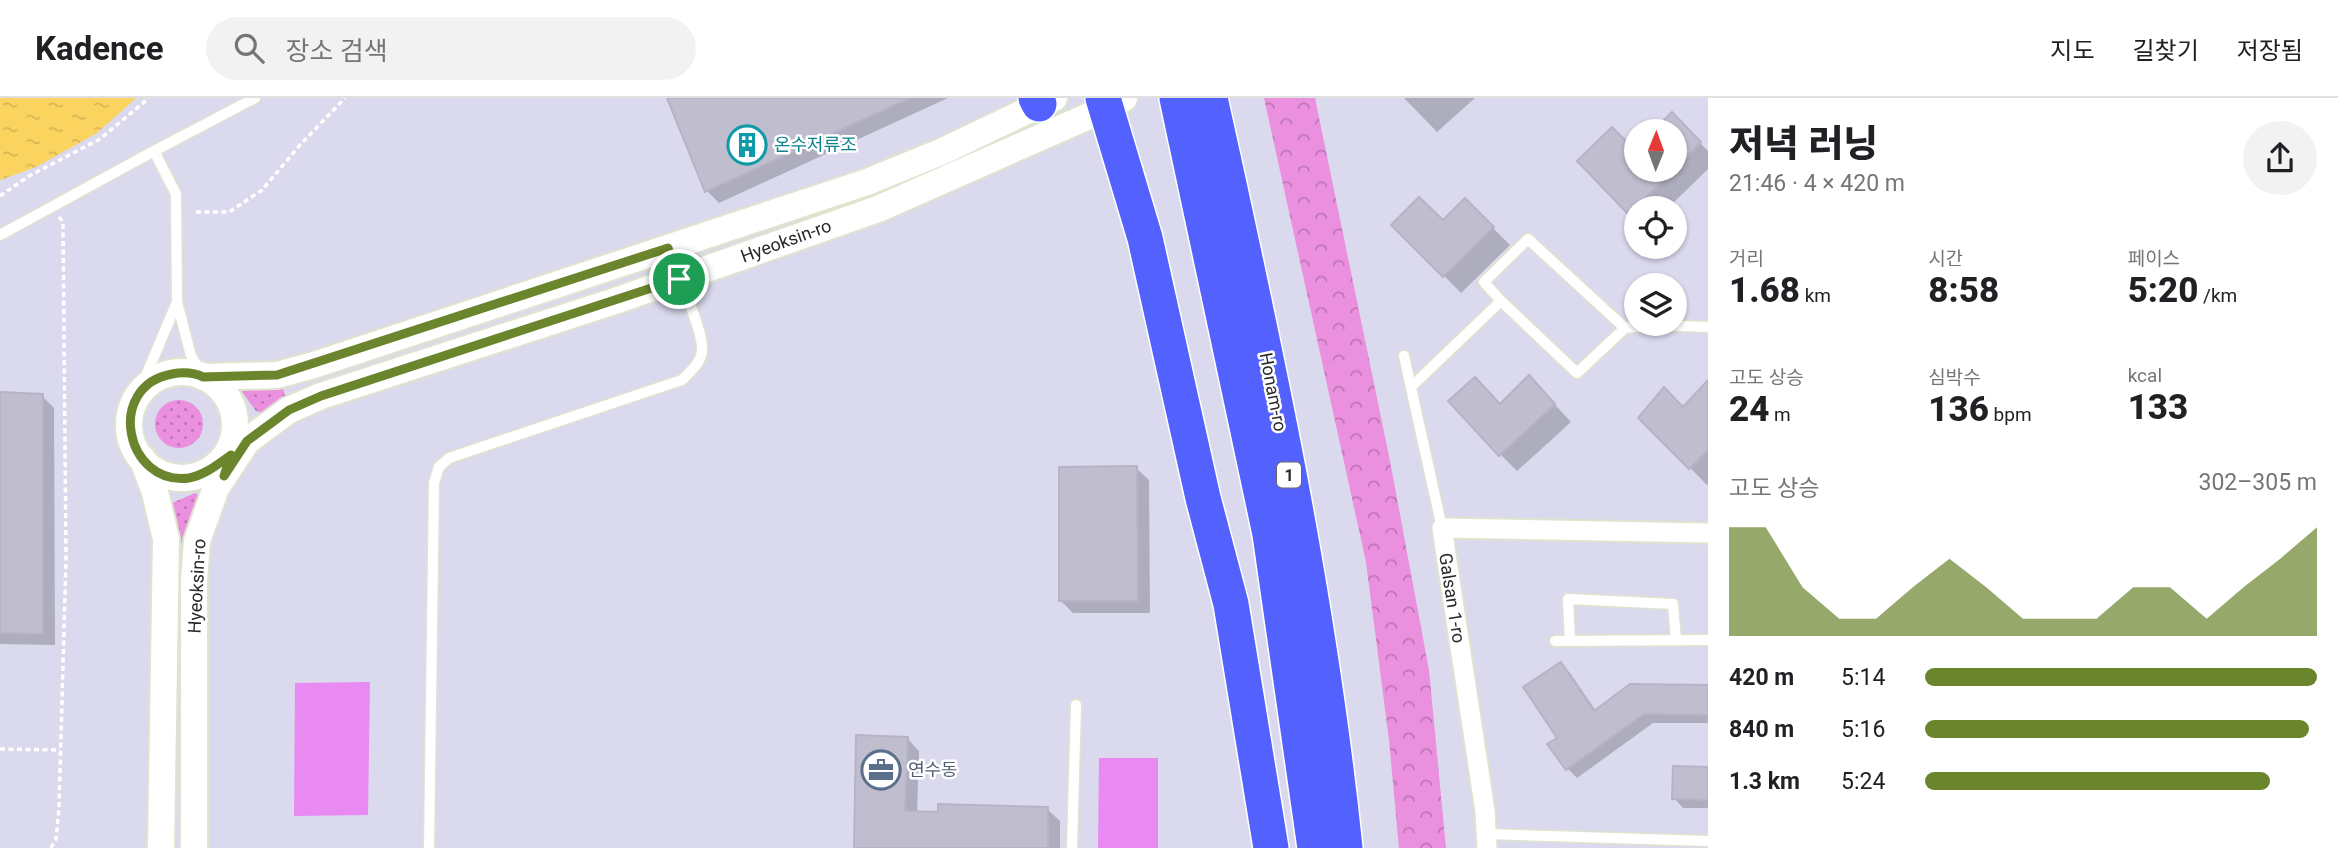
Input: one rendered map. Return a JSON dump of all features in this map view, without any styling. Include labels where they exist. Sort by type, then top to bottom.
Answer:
[{"type":"highway","points":[[1111,101],[1145,238],[1203,498],[1231,604],[1271,848]]},
{"type":"highway","name":"Honam-ro","points":[[1195,106],[1270,534],[1315,848]]},
{"type":"highway","name":"Honam-ro","points":[[1195,106],[1265,349],[1303,548],[1335,751],[1345,848]]},
{"type":"main road","name":"Hyeoksin-ro","points":[[1043,100],[943,150],[867,182],[285,373],[203,377],[181,372],[164,375],[149,384],[137,397],[129,430],[134,447],[157,472],[190,478],[211,470],[289,410],[321,396],[679,279],[878,209],[1111,101]]},
{"type":"main road","points":[[203,377],[211,380],[223,391],[232,405],[235,420],[231,455]]},
{"type":"main road","name":"Hyeoksin-ro","points":[[194,848],[194,581],[197,541],[231,455]]},
{"type":"main road","name":"Hyeoksin-ro","points":[[142,458],[155,492],[166,539],[161,848]]},
{"type":"street","name":"Galsan 1-ro","points":[[1487,841],[1442,528],[1708,533]]},
{"type":"lane","points":[[0,235],[255,98]]},
{"type":"lane","points":[[154,151],[176,194],[177,302],[191,356],[203,377]]},
{"type":"lane","points":[[1624,327],[1528,239],[1484,282],[1577,373],[1624,329]]},
{"type":"lane","points":[[429,848],[433,483],[439,467],[449,458],[682,380],[697,364],[702,349],[699,329],[668,248]]},
{"type":"lane","points":[[1411,387],[1501,301]]},
{"type":"lane","points":[[137,397],[177,302]]},
{"type":"lane","points":[[1687,326],[1708,327]]},
{"type":"lane","points":[[1404,356],[1442,528]]},
{"type":"lane","points":[[1570,641],[1568,599],[1673,604],[1676,640]]},
{"type":"lane","points":[[1555,641],[1708,640]]},
{"type":"lane","points":[[1072,848],[1076,705]]},
{"type":"lane","points":[[1487,841],[1708,841],[1707,848]]},
{"type":"path","points":[[0,196],[29,176],[100,139],[149,98]]},
{"type":"path","points":[[196,212],[229,212],[262,190],[345,98]]},
{"type":"path","points":[[51,848],[56,839],[66,559],[63,222],[52,207]]},
{"type":"path","points":[[0,749],[60,750]]},
{"type":"green space","points":[[1264,98],[1315,98],[1390,461],[1429,670],[1446,848],[1399,848],[1389,740],[1366,562]]},
{"type":"green space","points":[[281,383],[286,398],[262,413],[256,411],[240,389]]},
{"type":"green space","points":[[179,400],[196,407],[203,424],[196,441],[179,448],[162,441],[155,424],[162,407]]},
{"type":"green space","points":[[195,493],[199,495],[186,543],[175,543],[172,503]]},
{"type":"shaded area","points":[[370,682],[368,815],[294,816],[295,683]]},
{"type":"shaded area","points":[[1099,758],[1158,758],[1158,848],[1098,848]]},
{"type":"water","points":[[0,98],[136,98],[97,133],[36,167],[0,180]]},
{"type":"building","name":"온수저류조","points":[[667,98],[910,98],[705,192]]},
{"type":"building","points":[[1672,112],[1679,119],[1665,119]]},
{"type":"building","points":[[1612,127],[1624,139],[1624,182],[1661,182],[1647,196],[1624,196],[1624,210],[1577,161]]},
{"type":"building","points":[[1687,128],[1701,142],[1687,157]]},
{"type":"building","points":[[1419,197],[1443,220],[1465,198],[1494,227],[1443,277],[1391,225]]},
{"type":"building","points":[[1529,375],[1555,404],[1499,456],[1448,401],[1475,377],[1500,404]]},
{"type":"building","points":[[1708,380],[1708,450],[1689,469],[1638,418],[1664,387],[1683,407]]},
{"type":"building","points":[[0,392],[43,394],[43,634],[0,633]]},
{"type":"building","points":[[1137,466],[1138,601],[1059,601],[1059,467]]},
{"type":"building","points":[[1561,662],[1594,711],[1630,684],[1708,685],[1708,715],[1644,714],[1566,770],[1547,744],[1557,738],[1523,687]]},
{"type":"building","name":"연수동","points":[[856,735],[908,737],[905,811],[938,812],[938,804],[1048,807],[1048,848],[854,848]]},
{"type":"building","points":[[1673,766],[1708,767],[1708,800],[1672,799]]},
{"type":"place","name":"온수저류조","points":[[747,145]]},
{"type":"place","name":"연수동","points":[[881,770]]},
{"type":"route","points":[[668,248],[679,279],[321,396],[289,410],[247,441],[224,476],[231,455],[211,470],[190,478],[157,472],[134,447],[129,430],[137,397],[149,384],[164,375],[181,372],[203,377],[277,375],[668,248]]}]
